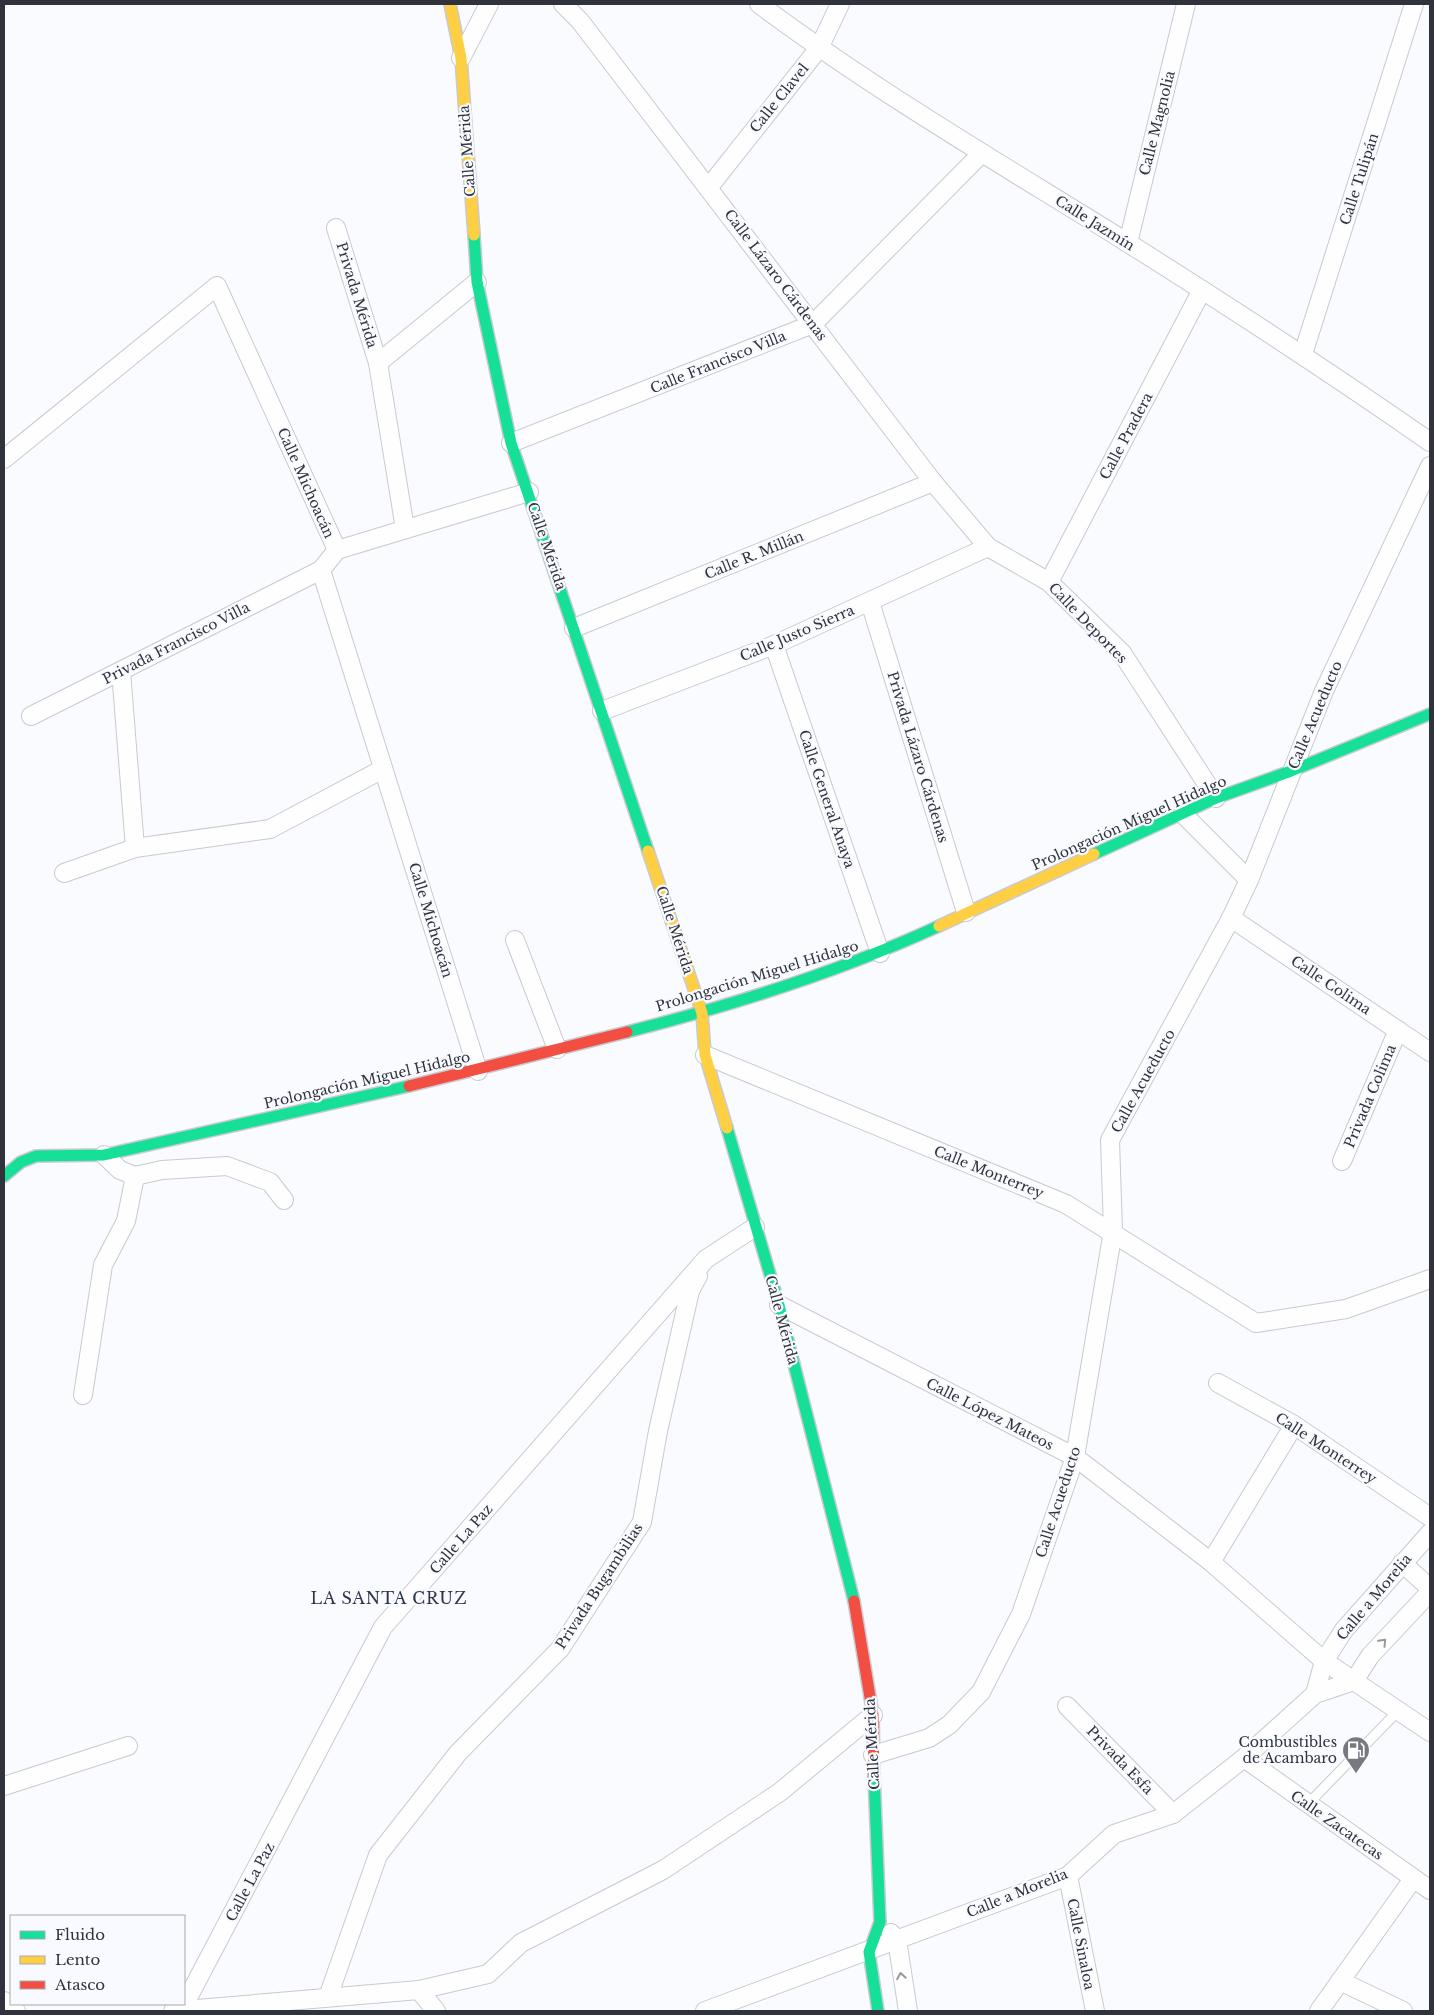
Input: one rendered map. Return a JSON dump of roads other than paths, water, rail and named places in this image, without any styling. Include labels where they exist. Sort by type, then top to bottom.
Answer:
[{"type":"street","name":"Calle Mérida","points":[[450,4],[461,58],[477,282],[511,444],[702,1012],[705,1055],[780,1305],[855,1606],[873,1715],[880,1922],[869,1952],[878,2011]]},
{"type":"street","points":[[461,58],[489,4]]},
{"type":"street","name":"Calle Lázaro Cárdenas","points":[[563,4],[580,21],[709,187],[933,482],[988,547]]},
{"type":"street","name":"Calle Jazmín","points":[[760,4],[819,48],[982,154],[1128,243],[1303,354],[1430,442]]},
{"type":"street","name":"Calle Clavel","points":[[709,187],[819,48],[840,4]]},
{"type":"street","name":"Calle Magnolia","points":[[1128,243],[1186,4]]},
{"type":"street","name":"Calle Tulipán","points":[[1303,354],[1414,4]]},
{"type":"street","name":"Calle Francisco Villa","points":[[511,444],[813,324],[982,154]]},
{"type":"street","name":"Privada Mérida","points":[[336,228],[378,363]]},
{"type":"street","points":[[405,529],[378,363],[477,282]]},
{"type":"street","name":"Calle Michoacán","points":[[4,459],[217,286],[336,550],[321,570],[478,1071]]},
{"type":"street","name":"Calle Pradera","points":[[1049,582],[1202,290]]},
{"type":"street","name":"Calle Acueducto","points":[[873,1755],[929,1738],[948,1725],[981,1692],[1021,1614],[1075,1457],[1113,1231],[1110,1140],[1231,918],[1249,880],[1324,691],[1430,466]]},
{"type":"street","name":"Calle R. Millán","points":[[574,628],[933,482]]},
{"type":"street","points":[[336,550],[528,492]]},
{"type":"street","name":"Calle Deportes","points":[[988,547],[1049,582],[1122,653],[1216,798]]},
{"type":"street","name":"Calle Justo Sierra","points":[[602,711],[774,645],[988,547]]},
{"type":"street","name":"Privada Francisco Villa","points":[[31,716],[321,570]]},
{"type":"street","name":"Privada Lázaro Cárdenas","points":[[870,602],[966,912]]},
{"type":"street","name":"Calle General Anaya","points":[[774,645],[880,953]]},
{"type":"street","points":[[121,671],[135,848]]},
{"type":"street","name":"Prolongación Miguel Hidalgo","points":[[4,1176],[21,1162],[36,1156],[104,1155],[478,1071],[702,1012],[880,953],[1216,798],[1291,771],[1430,714]]},
{"type":"street","points":[[64,874],[135,848],[270,829],[383,769]]},
{"type":"street","points":[[1183,814],[1249,880]]},
{"type":"street","name":"Calle Colima","points":[[1231,918],[1430,1052]]},
{"type":"street","points":[[515,940],[557,1049]]},
{"type":"street","name":"Privada Colima","points":[[1342,1161],[1398,1030]]},
{"type":"street","name":"Calle Monterrey","points":[[705,1055],[1066,1204],[1113,1231],[1256,1323],[1346,1309],[1430,1278]]},
{"type":"street","points":[[104,1155],[120,1170],[135,1176],[162,1170],[227,1166],[270,1182],[284,1200]]},
{"type":"street","points":[[83,1395],[102,1265],[126,1221],[135,1176]]},
{"type":"street","name":"Calle La Paz","points":[[182,2011],[383,1627],[706,1259],[756,1227]]},
{"type":"street","name":"Privada Bugambilias","points":[[328,1997],[378,1855],[458,1753],[560,1649],[642,1522],[658,1431],[690,1291],[706,1259]]},
{"type":"street","name":"Calle López Mateos","points":[[780,1305],[1075,1457],[1211,1562],[1324,1661],[1430,1732]]},
{"type":"street","name":"Calle Monterrey","points":[[1218,1383],[1294,1425],[1430,1517]]},
{"type":"street","points":[[1211,1562],[1294,1425]]},
{"type":"street","name":"Calle a Morelia","points":[[1315,1694],[1324,1661],[1344,1630],[1430,1533]]},
{"type":"street","points":[[1402,1563],[1430,1588]]},
{"type":"street","points":[[1354,1681],[1370,1656],[1430,1592]]},
{"type":"street","name":"Calle a Morelia","points":[[705,2011],[869,1952],[1068,1876],[1114,1834],[1173,1814],[1244,1758],[1315,1694],[1354,1681]]},
{"type":"street","name":"Privada Esfa","points":[[1066,1706],[1173,1814]]},
{"type":"street","points":[[172,2011],[419,1990],[488,1974],[521,1943],[663,1870],[780,1792],[873,1715]]},
{"type":"street","points":[[4,1786],[128,1746]]},
{"type":"street","name":"Calle Zacatecas","points":[[1244,1758],[1430,1890]]},
{"type":"street","name":"Calle Sinaloa","points":[[1068,1876],[1095,2011]]},
{"type":"street","points":[[1319,2011],[1413,1879]]},
{"type":"street","points":[[880,1922],[898,1940],[908,2011]]},
{"type":"street","points":[[1340,1982],[1403,2011]]},
{"type":"street","points":[[419,1990],[436,2011]]},
{"type":"street","points":[[4,2001],[16,2011]]},
{"type":"lane","points":[[1308,1804],[1398,1711]]},
{"type":"place","name":"Combustibles de Acambaro","points":[[1356,1774]]},
{"type":"district","name":"LA SANTA CRUZ","points":[[389,1598]]}]
